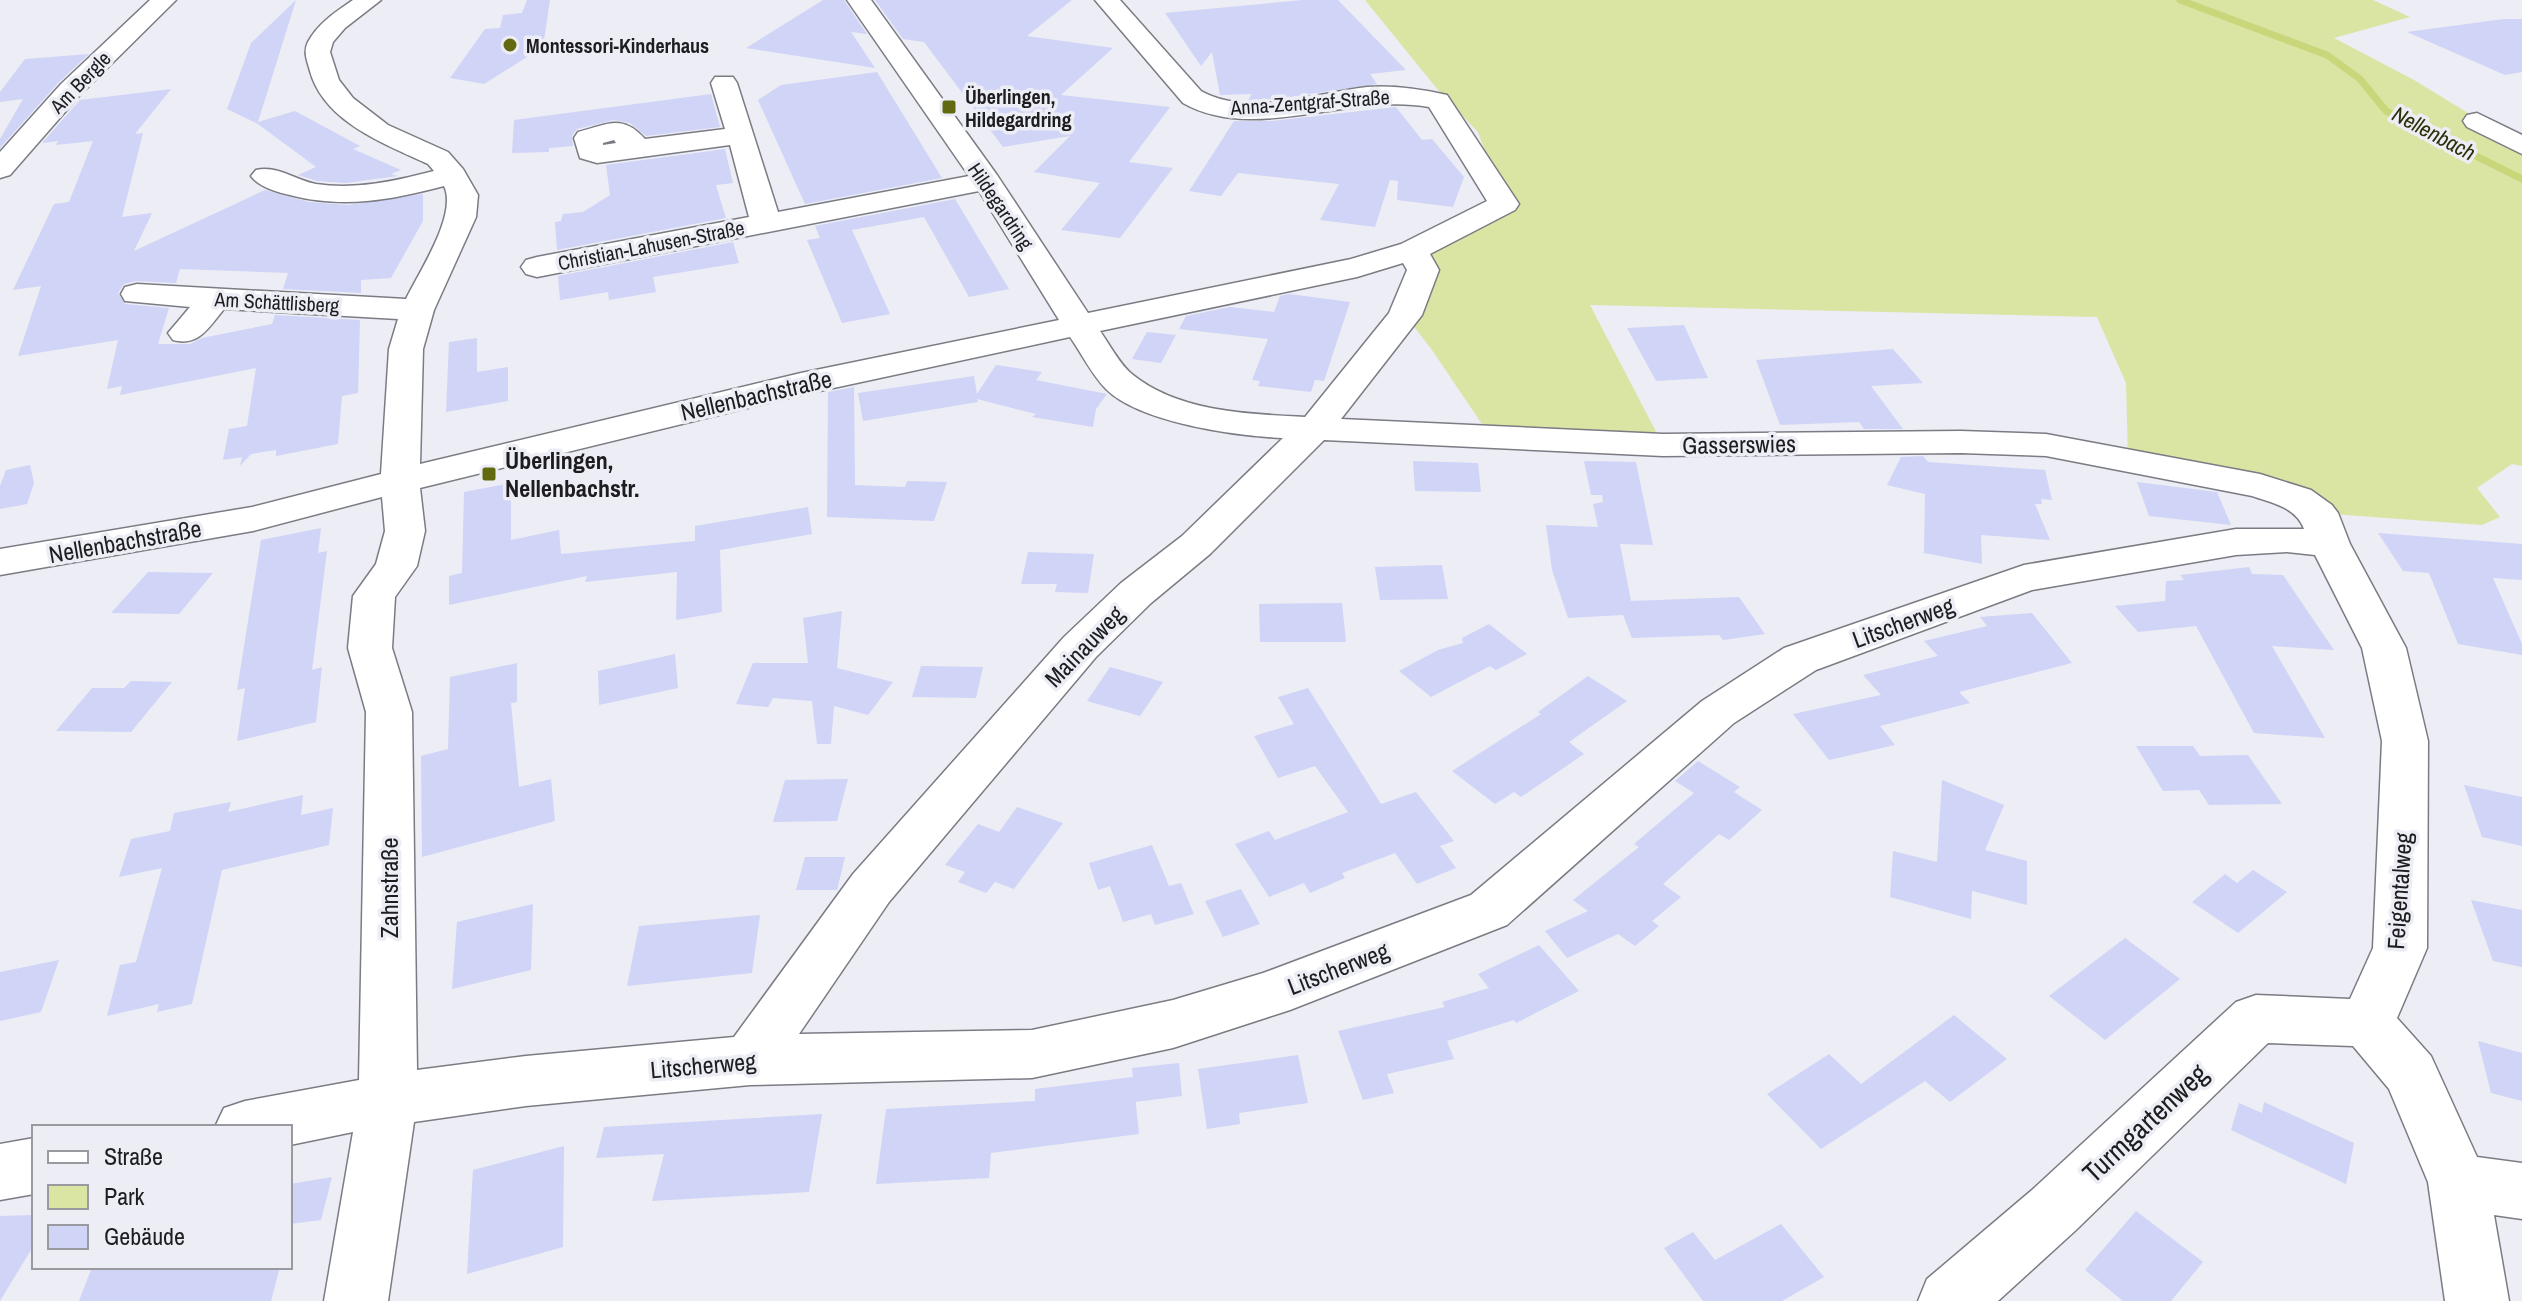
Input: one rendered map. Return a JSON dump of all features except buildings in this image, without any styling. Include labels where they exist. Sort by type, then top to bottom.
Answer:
[{"type":"street","name":"Am Bergle","points":[[0,169],[70,90],[164,0]]},
{"type":"street","points":[[369,0],[336,23],[321,41],[317,52],[326,82],[344,104],[378,131],[438,158],[453,175],[463,195],[461,217],[417,310],[406,349],[400,483]]},
{"type":"street","name":"Hildegardring","points":[[859,0],[987,181],[1080,327],[1119,382],[1152,402]]},
{"type":"street","name":"Anna-Zentgraf-Straße","points":[[1107,0],[1192,97],[1208,106],[1253,110],[1387,94],[1438,101],[1504,204]]},
{"type":"street","name":"Christian-Lahusen-Straße","points":[[724,83],[766,224]]},
{"type":"street","points":[[2477,121],[2522,146]]},
{"type":"street","points":[[640,148],[741,135]]},
{"type":"street","points":[[266,176],[304,193],[347,196],[388,192],[453,175]]},
{"type":"street","name":"Christian-Lahusen-Straße","points":[[537,267],[987,181]]},
{"type":"street","name":"Nellenbachstraße","points":[[0,562],[253,519],[496,456],[801,384],[1357,267],[1412,251],[1504,204]]},
{"type":"street","name":"Mainauweg","points":[[750,1060],[871,888],[1080,647],[1136,593],[1196,545],[1315,428],[1405,315],[1423,270],[1412,251]]},
{"type":"street","name":"Am Schättlisberg","points":[[137,294],[417,310]]},
{"type":"street","points":[[185,333],[215,299]]},
{"type":"street","name":"Gasserswies","points":[[1152,402],[1206,418],[1262,426],[1663,445],[1945,442],[2046,445],[2260,486],[2297,498],[2324,529]]},
{"type":"street","name":"Zahnstraße","points":[[356,1301],[388,1100],[389,712],[370,648],[374,596],[396,566],[405,531],[400,483]]},
{"type":"street","name":"Feigentalweg","points":[[2324,529],[2384,648],[2405,741],[2400,948],[2367,1023]]},
{"type":"street","name":"Litscherweg","points":[[256,1125],[388,1100],[526,1081],[750,1060],[1032,1054],[1173,1024],[1271,994],[1489,910],[1718,712],[1800,659],[2024,578],[2236,542],[2287,540],[2324,529]]},
{"type":"street","name":"Turmgartenweg","points":[[1950,1301],[2054,1210],[2256,1019],[2367,1023]]},
{"type":"street","points":[[2367,1023],[2411,1074],[2458,1182],[2477,1301]]},
{"type":"street","points":[[0,1172],[32,1166]]},
{"type":"street","points":[[2458,1182],[2522,1191]]},
{"type":"green space","points":[[1365,0],[2373,0],[2410,17],[2334,38],[2414,80],[2522,146],[2522,466],[2512,464],[2477,488],[2500,517],[2482,525],[2318,513],[2128,460],[2126,383],[2097,317],[1590,305],[1663,445],[1490,436],[1405,315],[1412,251],[1504,204],[1478,132],[1438,90]]},
{"type":"waterway","name":"Nellenbach","points":[[2180,0],[2327,55],[2360,79],[2386,111],[2522,179]]},
{"type":"place","name":"Montessori-Kinderhaus","points":[[510,45]]},
{"type":"place","name":"Überlingen, Hildegardring","points":[[949,107]]},
{"type":"place","name":"Überlingen, Nellenbachstr.","points":[[489,474]]}]
